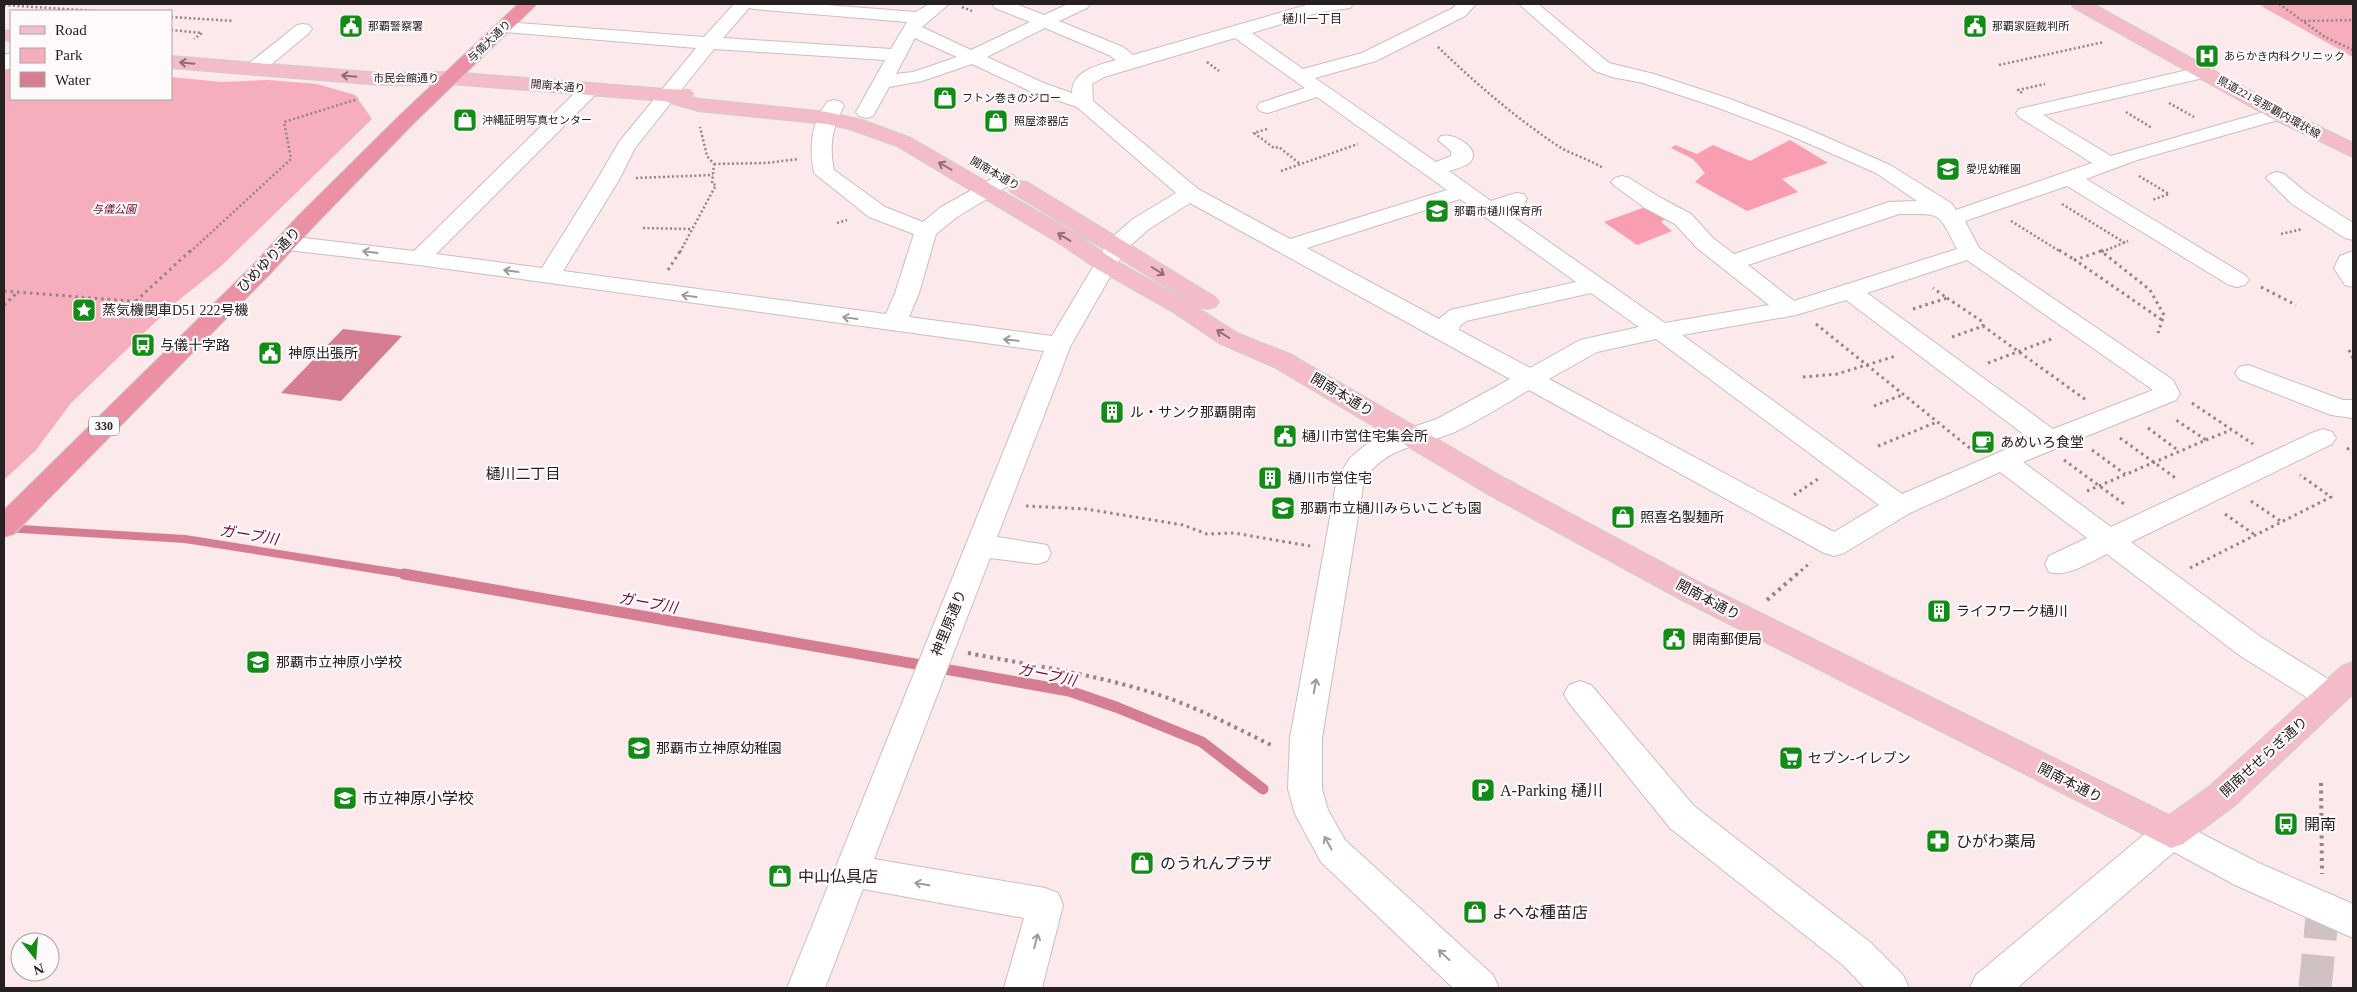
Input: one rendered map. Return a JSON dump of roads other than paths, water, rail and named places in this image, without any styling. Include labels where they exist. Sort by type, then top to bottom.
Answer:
[{"type":"highway","name":"与儀大通り","points":[[450,78],[528,4]]},
{"type":"highway","name":"ひめゆり通り","points":[[11,520],[450,78]]},
{"type":"main road","name":"県道221号那覇内環状線","points":[[2080,4],[2278,114],[2353,151]]},
{"type":"main road","name":"市民会館通り","points":[[172,48],[389,64],[450,78]]},
{"type":"main road","name":"市民会館通り","points":[[172,62],[381,79],[450,78]]},
{"type":"main road","name":"開南本通り","points":[[450,78],[666,95],[698,105],[866,112],[922,133],[959,152],[997,185],[1070,240],[1111,254],[1181,307],[1228,338],[1283,360],[1496,486],[1744,619],[2171,833]]},
{"type":"main road","name":"開南本通り","points":[[831,112],[855,124],[904,142],[997,185]]},
{"type":"main road","name":"開南せせらぎ通り","points":[[2171,833],[2222,796],[2342,686]]},
{"type":"street","points":[[548,276],[608,180],[626,146],[708,43],[743,4]]},
{"type":"street","points":[[754,4],[911,17],[940,4]]},
{"type":"street","points":[[1002,4],[1116,51],[1130,62]]},
{"type":"street","points":[[882,82],[936,72],[972,58],[1082,4]]},
{"type":"street","points":[[1084,103],[1081,91],[1083,82],[1092,75],[1318,7],[1344,4]]},
{"type":"street","points":[[1300,76],[1370,57],[1459,12],[1467,4]]},
{"type":"street","points":[[911,17],[972,58],[1039,88],[1084,103],[1190,194],[1834,545],[1900,506],[1996,463],[2167,394],[2164,386],[1970,252],[1947,213],[1883,169],[1796,131],[1715,100],[1647,78],[1619,73],[1602,67],[1528,4]]},
{"type":"street","points":[[866,112],[898,55],[911,17]]},
{"type":"street","points":[[504,27],[898,55]]},
{"type":"street","points":[[254,69],[303,30]]},
{"type":"street","points":[[1238,32],[1461,192],[1661,331],[1900,506]]},
{"type":"street","points":[[1346,64],[1362,75]]},
{"type":"street","points":[[2112,163],[2026,114],[2205,72]]},
{"type":"street","points":[[419,258],[590,89]]},
{"type":"street","points":[[1268,107],[1319,90]]},
{"type":"street","points":[[831,112],[819,146],[824,173],[877,212],[926,231]]},
{"type":"street","points":[[1731,263],[1897,206],[1947,213],[1988,207],[2112,163],[2278,114]]},
{"type":"street","points":[[1432,171],[1461,159],[1461,149],[1448,140]]},
{"type":"street","points":[[2069,178],[2237,280]]},
{"type":"street","points":[[2276,178],[2300,199],[2353,233]]},
{"type":"street","points":[[1622,182],[1653,203],[1683,219],[1705,243],[1793,308]]},
{"type":"street","points":[[894,324],[907,293],[926,231],[949,212],[997,185]]},
{"type":"street","points":[[1288,246],[1461,192]]},
{"type":"street","name":"神里原通り","points":[[806,988],[1060,345],[1111,254],[1141,224],[1190,194]]},
{"type":"street","points":[[1487,210],[1516,199]]},
{"type":"street","points":[[287,243],[419,258],[894,324],[1060,345]]},
{"type":"street","points":[[1480,988],[1333,852],[1312,814],[1305,789],[1306,738],[1351,479],[1360,465],[1379,448],[1446,425],[1589,346],[1661,331],[1793,308],[1970,252]]},
{"type":"street","points":[[2353,258],[2348,261],[2345,268],[2353,280]]},
{"type":"street","points":[[1446,333],[1448,324],[1458,315],[1595,286]]},
{"type":"street","points":[[1850,291],[2054,439]]},
{"type":"street","points":[[2248,373],[2340,409],[2353,409]]},
{"type":"street","points":[[2059,564],[2323,438]]},
{"type":"street","points":[[1996,463],[2059,504],[2250,646],[2342,686]]},
{"type":"street","points":[[980,546],[1037,553]]},
{"type":"street","points":[[1580,694],[1682,816],[1856,954],[1890,988]]},
{"type":"street","points":[[1989,988],[2171,833],[2248,874],[2338,914]]},
{"type":"street","points":[[852,871],[1045,905],[1024,988]]},
{"type":"water","points":[[343,329],[402,336],[341,401],[281,393]]},
{"type":"waterway","name":"ガーブ川","points":[[4,528],[185,539],[411,575]]},
{"type":"waterway","name":"ガーブ川","points":[[404,574],[1069,691],[1116,707],[1202,742],[1263,789]]},
{"type":"tunnel","points":[[2315,988],[2323,908]]},
{"type":"place","name":"那覇警察署","points":[[351,26]]},
{"type":"place","name":"那覇家庭裁判所","points":[[1975,26]]},
{"type":"place","name":"あらかき内科クリニック","points":[[2207,56]]},
{"type":"place","name":"フトン巻きのジロー","points":[[945,98]]},
{"type":"place","name":"沖縄証明写真センター","points":[[465,120]]},
{"type":"place","name":"照屋漆器店","points":[[996,121]]},
{"type":"place","name":"愛児幼稚園","points":[[1948,169]]},
{"type":"place","name":"那覇市樋川保育所","points":[[1437,211]]},
{"type":"place","name":"蒸気機関車D51 222号機","points":[[84,310]]},
{"type":"place","name":"与儀十字路","points":[[143,345]]},
{"type":"place","name":"神原出張所","points":[[270,353]]},
{"type":"place","name":"ル・サンク那覇開南","points":[[1112,412]]},
{"type":"place","name":"樋川市営住宅集会所","points":[[1285,436]]},
{"type":"place","name":"あめいろ食堂","points":[[1983,442]]},
{"type":"place","name":"樋川市営住宅","points":[[1270,478]]},
{"type":"place","name":"那覇市立樋川みらいこども園","points":[[1283,508]]},
{"type":"place","name":"照喜名製麺所","points":[[1623,517]]},
{"type":"place","name":"ライフワーク樋川","points":[[1939,611]]},
{"type":"place","name":"開南郵便局","points":[[1674,639]]},
{"type":"place","name":"那覇市立神原小学校","points":[[258,662]]},
{"type":"place","name":"那覇市立神原幼稚園","points":[[639,748]]},
{"type":"place","name":"セブン-イレブン","points":[[1791,758]]},
{"type":"place","name":"A-Parking 樋川","points":[[1483,790]]},
{"type":"place","name":"市立神原小学校","points":[[345,798]]},
{"type":"place","name":"開南","points":[[2286,824]]},
{"type":"place","name":"ひがわ薬局","points":[[1938,841]]},
{"type":"place","name":"のうれんプラザ","points":[[1142,863]]},
{"type":"place","name":"中山仏具店","points":[[780,876]]},
{"type":"place","name":"よへな種苗店","points":[[1475,912]]},
{"type":"district","name":"樋川一丁目","points":[[1312,19]]},
{"type":"district","name":"樋川二丁目","points":[[523,474]]},
{"type":"park label","name":"与儀公園","points":[[114,209]]}]
